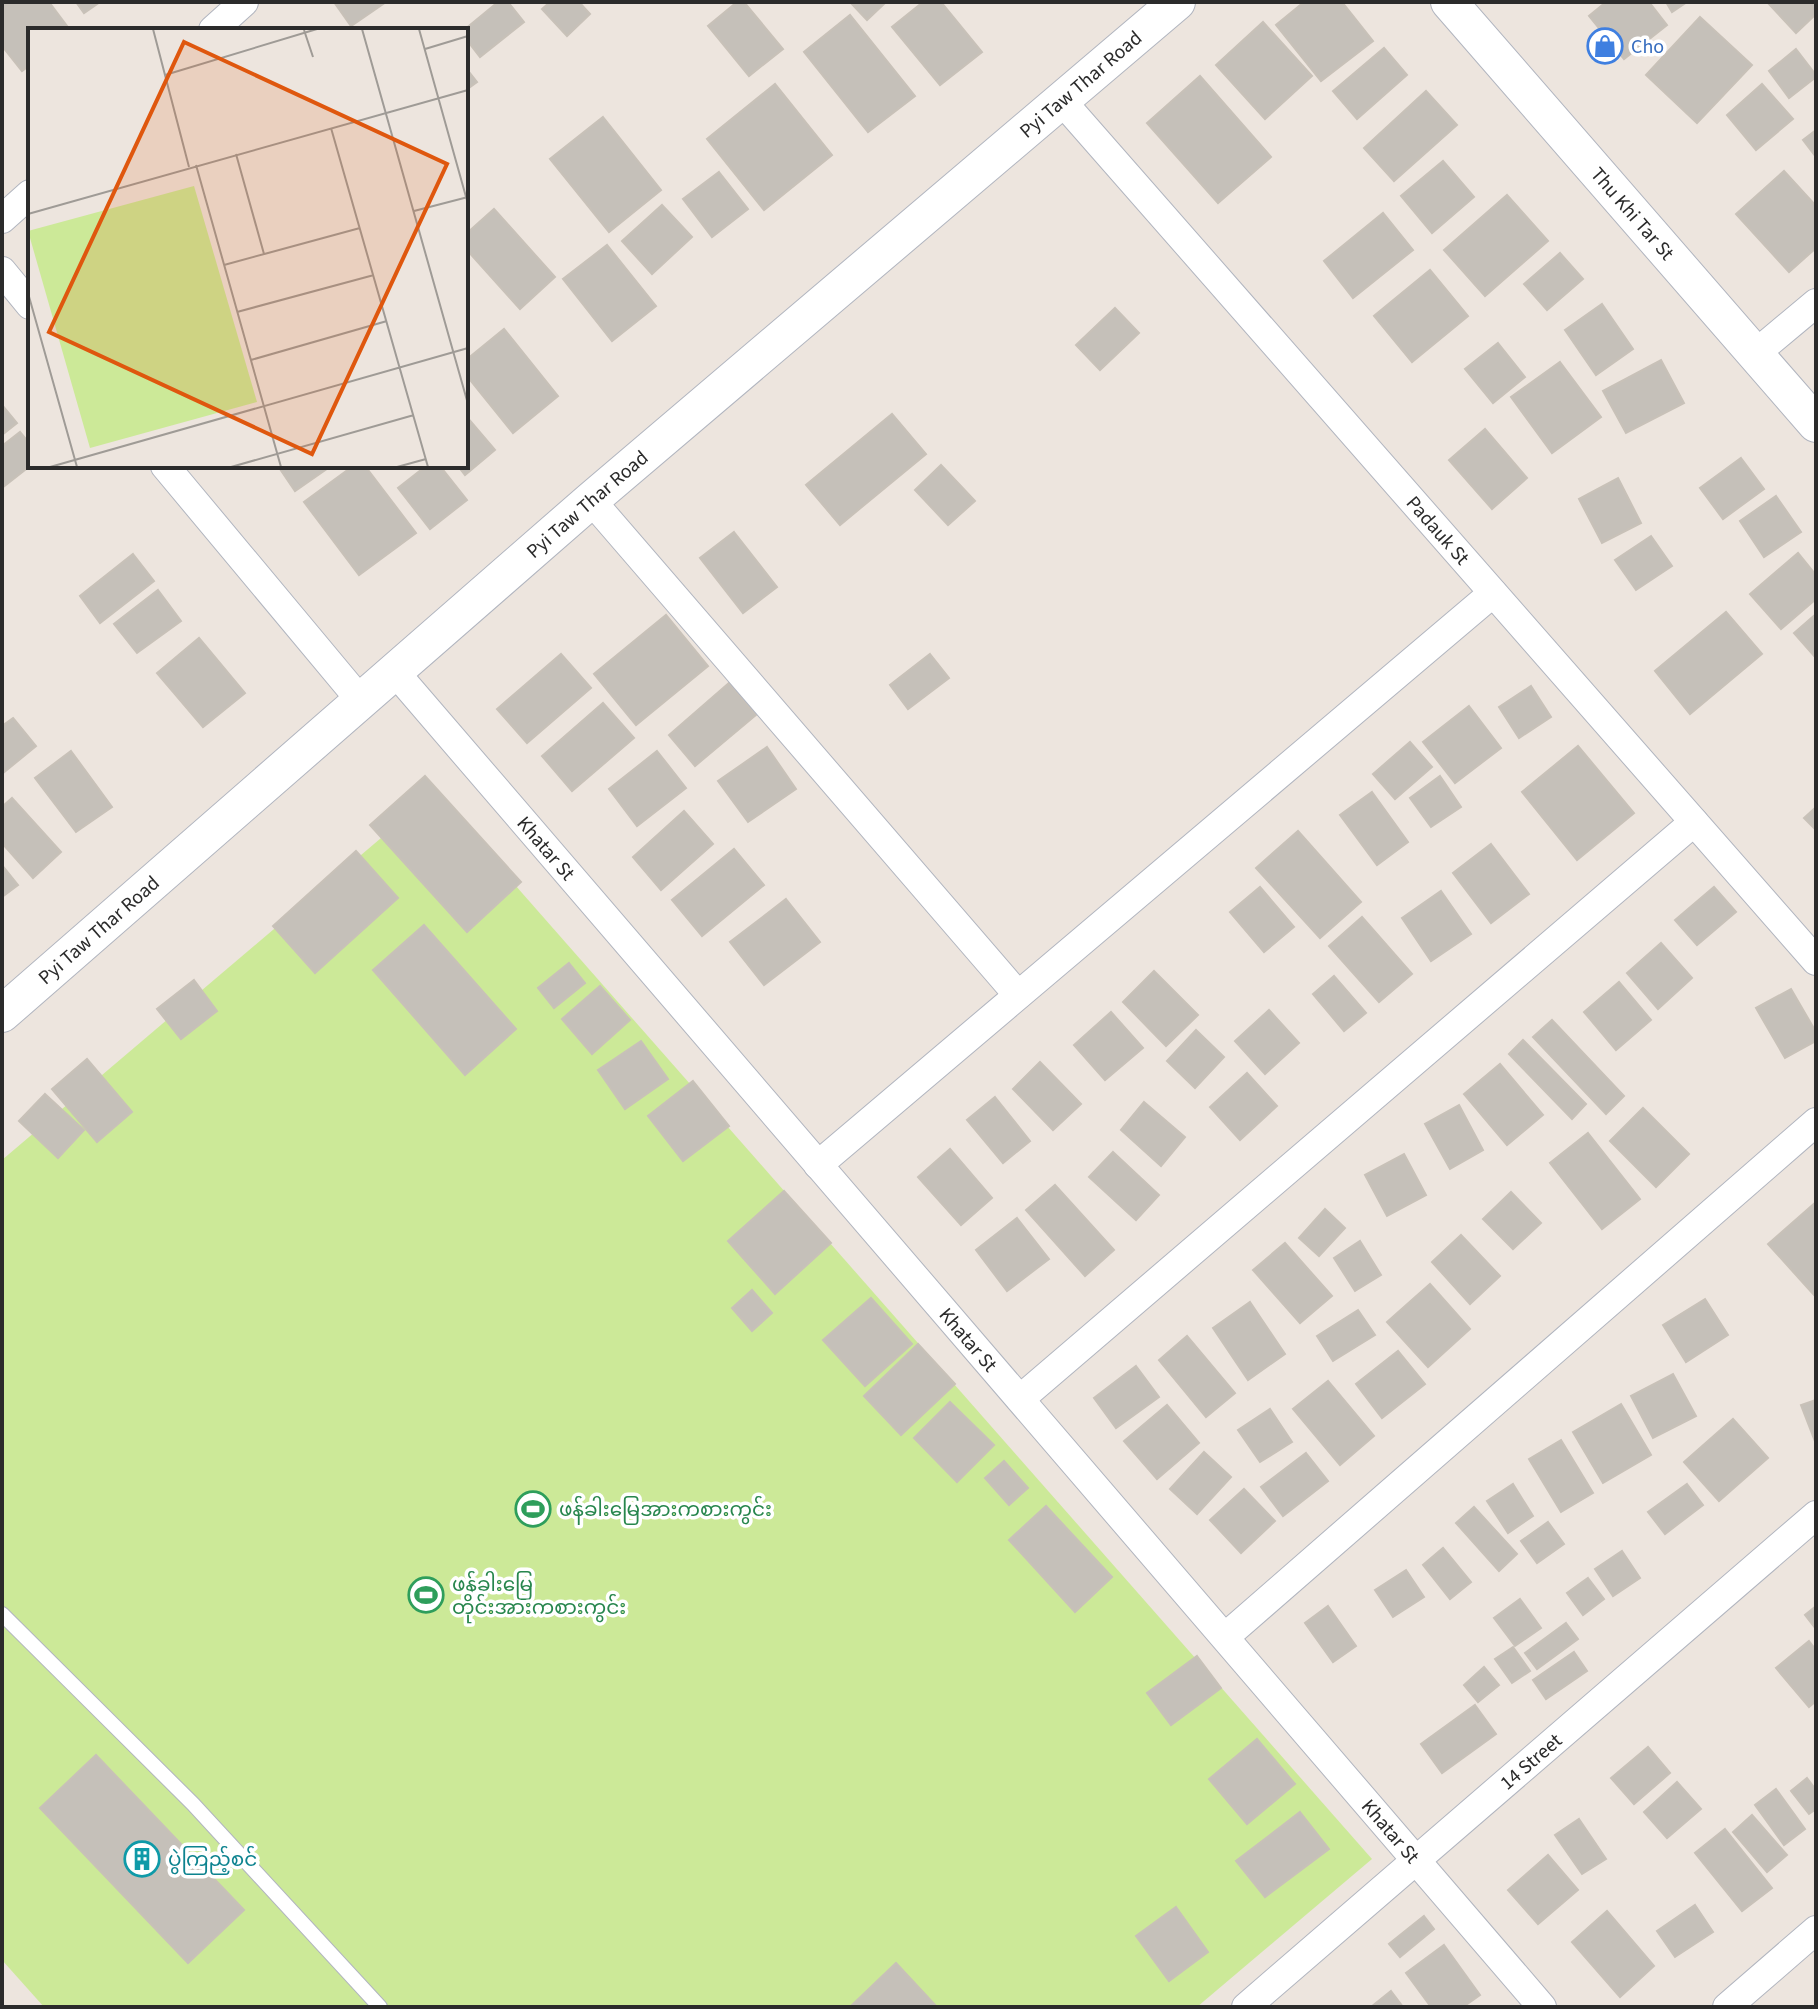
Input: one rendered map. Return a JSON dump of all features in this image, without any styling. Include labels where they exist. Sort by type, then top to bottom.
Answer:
[{"type":"street","points":[[215,28],[244,2]]},
{"type":"street","name":"Pyi Taw Thar Road","points":[[2,1014],[591,500],[1177,2]]},
{"type":"street","name":"Thu Khi Tar St","points":[[1449,2],[1816,424]]},
{"type":"street","name":"Padauk St","points":[[1061,100],[1816,961]]},
{"type":"street","points":[[2,219],[28,196]]},
{"type":"street","points":[[2,271],[28,303]]},
{"type":"street","points":[[1755,354],[1816,303]]},
{"type":"street","points":[[167,468],[361,701]]},
{"type":"street","points":[[591,500],[1018,995]]},
{"type":"street","points":[[818,1165],[1493,593]]},
{"type":"street","name":"Khatar St","points":[[395,672],[1542,2007]]},
{"type":"street","points":[[1020,1399],[1694,822]]},
{"type":"street","points":[[1225,1637],[1816,1122]]},
{"type":"street","name":"14 Street","points":[[1246,2007],[1816,1515]]},
{"type":"street","points":[[1727,2007],[1816,1930]]},
{"type":"lane","points":[[2,1614],[193,1804],[380,2007]]},
{"type":"green space","name":"ဖန်ခါးမြေအားကစားကွင်း","points":[[434,793],[1372,1859],[1197,2007],[44,2007],[2,1960],[2,1160]]},
{"type":"building","points":[[2,2],[49,2],[68,28],[28,28],[28,66],[22,71],[2,46]]},
{"type":"building","points":[[76,2],[100,2],[84,13]]},
{"type":"building","points":[[334,2],[386,2],[351,26]]},
{"type":"building","points":[[498,2],[508,2],[524,22],[480,57],[468,42],[466,28]]},
{"type":"building","points":[[550,2],[579,2],[590,14],[567,36],[542,9]]},
{"type":"building","points":[[737,2],[744,2],[783,49],[749,76],[708,26]]},
{"type":"building","points":[[850,2],[886,2],[867,20]]},
{"type":"building","points":[[923,2],[941,2],[982,52],[940,85],[892,27]]},
{"type":"building","points":[[1304,2],[1342,2],[1373,41],[1321,81],[1276,25]]},
{"type":"building","points":[[1606,2],[1649,2],[1667,25],[1624,59],[1589,16]]},
{"type":"building","points":[[1666,2],[1687,2],[1672,12]]},
{"type":"building","points":[[1767,2],[1816,2],[1816,14],[1796,33]]},
{"type":"building","points":[[850,15],[915,96],[868,132],[804,52]]},
{"type":"building","points":[[1700,17],[1752,65],[1697,123],[1646,75]]},
{"type":"building","points":[[1263,22],[1312,76],[1265,119],[1216,65]]},
{"type":"building","points":[[1384,48],[1407,75],[1357,119],[1333,91]]},
{"type":"building","points":[[1796,49],[1816,77],[1789,98],[1769,71]]},
{"type":"building","points":[[468,71],[477,82],[468,89]]},
{"type":"building","points":[[1200,76],[1271,157],[1218,203],[1147,123]]},
{"type":"building","points":[[775,84],[832,155],[764,210],[707,139]]},
{"type":"building","points":[[1762,84],[1793,119],[1756,150],[1727,115]]},
{"type":"building","points":[[1426,91],[1457,125],[1394,181],[1364,148]]},
{"type":"building","points":[[603,117],[661,190],[609,232],[550,159]]},
{"type":"building","points":[[1816,130],[1816,157],[1803,140]]},
{"type":"building","points":[[1443,161],[1474,197],[1432,233],[1401,196]]},
{"type":"building","points":[[1784,171],[1816,206],[1816,248],[1789,272],[1736,214]]},
{"type":"building","points":[[719,172],[748,209],[712,237],[683,199]]},
{"type":"building","points":[[1507,195],[1548,241],[1485,296],[1444,250]]},
{"type":"building","points":[[662,205],[692,237],[652,274],[622,241]]},
{"type":"building","points":[[494,209],[555,277],[520,309],[468,251],[468,232]]},
{"type":"building","points":[[1383,213],[1413,250],[1353,298],[1324,261]]},
{"type":"building","points":[[607,245],[656,306],[612,341],[563,279]]},
{"type":"building","points":[[1560,253],[1583,279],[1547,310],[1524,284]]},
{"type":"building","points":[[1430,270],[1468,316],[1412,362],[1374,316]]},
{"type":"building","points":[[1602,304],[1633,349],[1596,375],[1565,330]]},
{"type":"building","points":[[1115,308],[1139,333],[1100,370],[1076,345]]},
{"type":"building","points":[[504,329],[558,396],[513,433],[468,377],[468,358]]},
{"type":"building","points":[[1498,343],[1525,377],[1493,403],[1465,369]]},
{"type":"building","points":[[1661,360],[1684,403],[1626,433],[1603,391]]},
{"type":"building","points":[[1560,362],[1601,417],[1552,453],[1511,397]]},
{"type":"building","points":[[2,405],[17,423],[2,435]]},
{"type":"building","points":[[892,414],[926,454],[840,525],[806,485]]},
{"type":"building","points":[[468,418],[495,450],[465,475],[460,468],[468,468]]},
{"type":"building","points":[[1485,429],[1527,478],[1492,509],[1449,460]]},
{"type":"building","points":[[20,432],[28,442],[28,468],[2,488],[2,446]]},
{"type":"building","points":[[1741,458],[1764,489],[1723,519],[1700,488]]},
{"type":"building","points":[[941,465],[975,501],[948,525],[915,490]]},
{"type":"building","points":[[279,468],[328,468],[295,491]]},
{"type":"building","points":[[350,468],[367,468],[416,533],[359,575],[304,502]]},
{"type":"building","points":[[423,468],[442,468],[467,500],[430,529],[398,488]]},
{"type":"building","points":[[1618,478],[1641,523],[1602,543],[1579,499]]},
{"type":"building","points":[[1776,496],[1801,532],[1764,557],[1740,521]]},
{"type":"building","points":[[734,532],[777,587],[743,613],[700,558]]},
{"type":"building","points":[[1651,536],[1672,566],[1636,590],[1615,560]]},
{"type":"building","points":[[1798,553],[1816,575],[1816,599],[1781,629],[1750,594]]},
{"type":"building","points":[[133,554],[154,581],[100,623],[80,596]]},
{"type":"building","points":[[158,590],[181,621],[137,653],[114,624]]},
{"type":"building","points":[[1726,612],[1762,654],[1690,714],[1655,671]]},
{"type":"building","points":[[1816,614],[1816,658],[1794,633]]},
{"type":"building","points":[[666,615],[708,666],[636,725],[594,674]]},
{"type":"building","points":[[199,638],[245,693],[203,727],[157,673]]},
{"type":"building","points":[[561,654],[591,688],[527,743],[497,709]]},
{"type":"building","points":[[930,654],[949,678],[908,709],[890,685]]},
{"type":"building","points":[[729,683],[756,715],[695,766],[669,735]]},
{"type":"building","points":[[1531,686],[1551,717],[1519,738],[1499,707]]},
{"type":"building","points":[[603,703],[634,738],[572,791],[542,756]]},
{"type":"building","points":[[1469,706],[1501,748],[1455,783],[1423,742]]},
{"type":"building","points":[[13,718],[36,746],[2,774],[2,726]]},
{"type":"building","points":[[1410,742],[1432,767],[1395,799],[1373,774]]},
{"type":"building","points":[[1578,746],[1634,813],[1577,860],[1522,792]]},
{"type":"building","points":[[767,747],[796,789],[748,822],[718,781]]},
{"type":"building","points":[[71,751],[112,807],[76,832],[35,778]]},
{"type":"building","points":[[657,751],[686,788],[637,826],[609,789]]},
{"type":"building","points":[[425,776],[521,882],[467,932],[370,825]]},
{"type":"building","points":[[1440,776],[1461,807],[1431,827],[1410,798]]},
{"type":"building","points":[[1372,792],[1408,842],[1377,865],[1340,815]]},
{"type":"building","points":[[12,798],[61,852],[33,878],[2,843],[2,807]]},
{"type":"building","points":[[1816,807],[1816,830],[1804,818]]},
{"type":"building","points":[[684,811],[713,844],[661,890],[633,857]]},
{"type":"building","points":[[1298,831],[1361,902],[1320,938],[1256,868]]},
{"type":"building","points":[[1491,844],[1529,894],[1491,923],[1453,873]]},
{"type":"building","points":[[734,849],[764,885],[702,936],[672,900]]},
{"type":"building","points":[[356,851],[398,898],[315,973],[273,926]]},
{"type":"building","points":[[2,865],[18,885],[2,897]]},
{"type":"building","points":[[1260,887],[1294,927],[1264,952],[1230,912]]},
{"type":"building","points":[[1714,887],[1736,912],[1697,945],[1675,920]]},
{"type":"building","points":[[1441,891],[1471,934],[1431,961],[1402,918]]},
{"type":"building","points":[[786,899],[820,942],[764,985],[730,942]]},
{"type":"building","points":[[1362,917],[1412,974],[1379,1002],[1329,946]]},
{"type":"building","points":[[424,925],[516,1029],[465,1075],[373,970]]},
{"type":"building","points":[[1661,943],[1692,978],[1658,1009],[1627,973]]},
{"type":"building","points":[[569,963],[585,983],[554,1008],[538,988]]},
{"type":"building","points":[[1154,971],[1198,1015],[1166,1046],[1123,1002]]},
{"type":"building","points":[[1334,976],[1366,1013],[1344,1031],[1313,994]]},
{"type":"building","points":[[194,980],[217,1011],[181,1039],[157,1009]]},
{"type":"building","points":[[1619,982],[1651,1020],[1616,1050],[1584,1012]]},
{"type":"building","points":[[600,986],[630,1020],[592,1054],[562,1019]]},
{"type":"building","points":[[1791,989],[1816,1032],[1816,1041],[1785,1058],[1756,1008]]},
{"type":"building","points":[[1269,1010],[1299,1043],[1265,1074],[1235,1041]]},
{"type":"building","points":[[1111,1012],[1143,1048],[1105,1080],[1074,1045]]},
{"type":"building","points":[[1552,1020],[1624,1096],[1606,1114],[1533,1037]]},
{"type":"building","points":[[1196,1030],[1224,1057],[1195,1088],[1167,1061]]},
{"type":"building","points":[[1523,1040],[1586,1104],[1572,1119],[1509,1054]]},
{"type":"building","points":[[641,1041],[668,1079],[625,1109],[598,1070]]},
{"type":"building","points":[[87,1059],[132,1112],[97,1142],[52,1089]]},
{"type":"building","points":[[1040,1062],[1081,1104],[1053,1130],[1013,1089]]},
{"type":"building","points":[[1500,1064],[1543,1115],[1507,1145],[1464,1094]]},
{"type":"building","points":[[1247,1073],[1277,1106],[1240,1140],[1210,1107]]},
{"type":"building","points":[[693,1081],[729,1126],[683,1161],[648,1116]]},
{"type":"building","points":[[45,1094],[84,1130],[58,1158],[19,1121]]},
{"type":"building","points":[[995,1097],[1030,1141],[1003,1163],[967,1120]]},
{"type":"building","points":[[1144,1102],[1185,1137],[1161,1166],[1121,1130]]},
{"type":"building","points":[[1459,1105],[1483,1150],[1450,1169],[1425,1124]]},
{"type":"building","points":[[1643,1108],[1689,1154],[1656,1187],[1610,1141]]},
{"type":"building","points":[[1588,1133],[1640,1199],[1602,1229],[1550,1163]]},
{"type":"building","points":[[950,1149],[992,1198],[961,1225],[918,1177]]},
{"type":"building","points":[[1113,1152],[1159,1195],[1136,1220],[1089,1177]]},
{"type":"building","points":[[1404,1154],[1426,1195],[1387,1216],[1365,1175]]},
{"type":"building","points":[[1055,1185],[1114,1250],[1085,1276],[1026,1210]]},
{"type":"building","points":[[784,1191],[831,1243],[775,1294],[728,1241]]},
{"type":"building","points":[[1511,1192],[1541,1223],[1513,1249],[1483,1219]]},
{"type":"building","points":[[1816,1202],[1816,1294],[1814,1295],[1768,1244]]},
{"type":"building","points":[[1325,1209],[1345,1228],[1319,1256],[1299,1238]]},
{"type":"building","points":[[1017,1218],[1049,1259],[1007,1291],[976,1250]]},
{"type":"building","points":[[1461,1235],[1500,1276],[1470,1304],[1432,1262]]},
{"type":"building","points":[[1360,1241],[1381,1275],[1355,1291],[1334,1258]]},
{"type":"building","points":[[1285,1243],[1332,1296],[1300,1323],[1253,1270]]},
{"type":"building","points":[[1430,1284],[1470,1329],[1428,1367],[1387,1322]]},
{"type":"building","points":[[752,1290],[772,1313],[752,1331],[732,1308]]},
{"type":"building","points":[[871,1298],[912,1344],[865,1386],[823,1340]]},
{"type":"building","points":[[1705,1299],[1728,1335],[1686,1362],[1663,1325]]},
{"type":"building","points":[[1250,1302],[1285,1354],[1248,1380],[1213,1328]]},
{"type":"building","points":[[1358,1310],[1375,1335],[1333,1361],[1317,1336]]},
{"type":"building","points":[[1187,1336],[1235,1393],[1206,1417],[1159,1360]]},
{"type":"building","points":[[918,1344],[955,1384],[901,1435],[864,1396]]},
{"type":"building","points":[[1398,1351],[1425,1384],[1382,1418],[1356,1384]]},
{"type":"building","points":[[1136,1366],[1159,1397],[1116,1428],[1094,1398]]},
{"type":"building","points":[[1673,1374],[1696,1416],[1653,1438],[1631,1396]]},
{"type":"building","points":[[1328,1381],[1374,1436],[1340,1465],[1293,1409]]},
{"type":"building","points":[[1816,1400],[1816,1444],[1801,1405]]},
{"type":"building","points":[[950,1402],[994,1445],[957,1482],[914,1438]]},
{"type":"building","points":[[1621,1404],[1651,1455],[1603,1483],[1573,1432]]},
{"type":"building","points":[[1167,1405],[1199,1443],[1157,1479],[1124,1441]]},
{"type":"building","points":[[1270,1409],[1292,1442],[1260,1462],[1238,1430]]},
{"type":"building","points":[[1733,1419],[1768,1458],[1719,1501],[1684,1462]]},
{"type":"building","points":[[1561,1440],[1593,1493],[1561,1512],[1529,1459]]},
{"type":"building","points":[[1204,1452],[1231,1477],[1197,1514],[1170,1489]]},
{"type":"building","points":[[1306,1453],[1328,1481],[1283,1516],[1261,1487]]},
{"type":"building","points":[[1004,1461],[1028,1488],[1009,1505],[985,1478]]},
{"type":"building","points":[[1513,1484],[1533,1516],[1508,1533],[1487,1501]]},
{"type":"building","points":[[1687,1484],[1703,1505],[1665,1534],[1648,1512]]},
{"type":"building","points":[[1244,1489],[1275,1521],[1241,1553],[1210,1520]]},
{"type":"building","points":[[1046,1506],[1112,1577],[1075,1612],[1009,1540]]},
{"type":"building","points":[[1474,1507],[1517,1554],[1499,1571],[1456,1523]]},
{"type":"building","points":[[1548,1522],[1564,1544],[1537,1563],[1521,1541]]},
{"type":"building","points":[[1443,1548],[1471,1582],[1450,1599],[1423,1565]]},
{"type":"building","points":[[1622,1551],[1640,1578],[1613,1596],[1595,1569]]},
{"type":"building","points":[[1406,1570],[1424,1597],[1393,1617],[1375,1590]]},
{"type":"building","points":[[1588,1578],[1604,1599],[1583,1615],[1567,1593]]},
{"type":"building","points":[[1520,1599],[1541,1628],[1515,1646],[1494,1618]]},
{"type":"building","points":[[1328,1606],[1356,1646],[1333,1662],[1305,1623]]},
{"type":"building","points":[[1816,1606],[1816,1629],[1805,1615]]},
{"type":"building","points":[[1566,1623],[1578,1639],[1537,1669],[1525,1653]]},
{"type":"building","points":[[1809,1641],[1816,1650],[1816,1701],[1809,1707],[1776,1668]]},
{"type":"building","points":[[1513,1647],[1530,1671],[1512,1683],[1495,1659]]},
{"type":"building","points":[[1574,1652],[1587,1671],[1546,1699],[1533,1680]]},
{"type":"building","points":[[1197,1656],[1221,1688],[1171,1725],[1147,1693]]},
{"type":"building","points":[[1484,1667],[1499,1685],[1478,1702],[1464,1685]]},
{"type":"building","points":[[1475,1705],[1496,1734],[1442,1773],[1421,1744]]},
{"type":"building","points":[[1257,1739],[1295,1784],[1247,1824],[1209,1779]]},
{"type":"building","points":[[1648,1747],[1670,1773],[1634,1804],[1611,1778]]},
{"type":"building","name":"ပွဲကြည့်စင်","points":[[96,1755],[244,1910],[188,1963],[40,1808]]},
{"type":"building","points":[[1807,1778],[1816,1790],[1816,1809],[1809,1814],[1791,1791]]},
{"type":"building","points":[[1677,1782],[1701,1809],[1667,1838],[1644,1812]]},
{"type":"building","points":[[1776,1789],[1805,1829],[1784,1845],[1755,1805]]},
{"type":"building","points":[[1300,1812],[1329,1849],[1265,1897],[1236,1861]]},
{"type":"building","points":[[1752,1815],[1787,1855],[1767,1872],[1733,1832]]},
{"type":"building","points":[[1579,1819],[1606,1859],[1582,1874],[1555,1835]]},
{"type":"building","points":[[1725,1829],[1772,1888],[1742,1911],[1695,1853]]},
{"type":"building","points":[[1548,1855],[1578,1890],[1538,1924],[1508,1890]]},
{"type":"building","points":[[1695,1905],[1713,1932],[1675,1957],[1657,1931]]},
{"type":"building","points":[[1176,1907],[1208,1952],[1169,1981],[1136,1936]]},
{"type":"building","points":[[1607,1911],[1654,1966],[1620,1997],[1572,1942]]},
{"type":"building","points":[[1424,1916],[1434,1929],[1400,1957],[1389,1944]]},
{"type":"building","points":[[1444,1945],[1480,1995],[1463,2007],[1431,2007],[1406,1973]]},
{"type":"building","points":[[896,1963],[937,2007],[850,2007]]},
{"type":"building","points":[[1391,1991],[1403,2007],[1371,2007]]},
{"type":"place","name":"Cho","points":[[1605,46]]},
{"type":"place","name":"ဖန်ခါးမြေအားကစားကွင်း","points":[[533,1509]]},
{"type":"place","name":"ဖန်ခါးမြေ တိုင်းအားကစားကွင်း","points":[[426,1595]]},
{"type":"place","name":"ပွဲကြည့်စင်","points":[[142,1859]]}]
